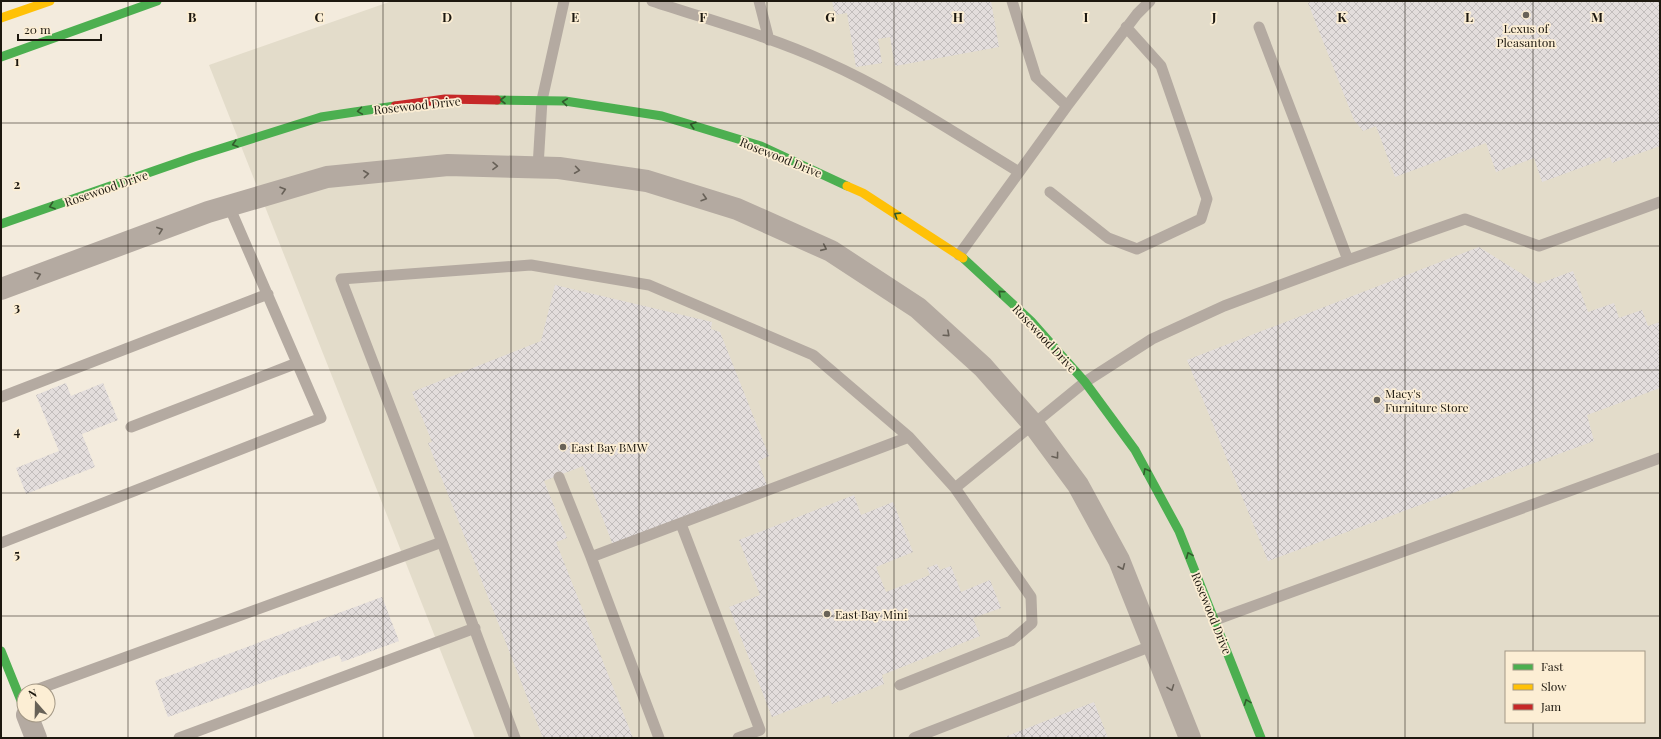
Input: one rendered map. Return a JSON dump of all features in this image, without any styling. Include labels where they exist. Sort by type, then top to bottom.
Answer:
[{"type":"main road","points":[[1,18],[50,1]]},
{"type":"main road","points":[[1,57],[157,1]]},
{"type":"main road","name":"Rosewood Drive","points":[[1,224],[194,157],[321,117],[445,99],[565,101],[662,116],[761,146],[863,193],[959,255],[1031,321],[1085,382],[1135,450],[1179,531],[1261,738]]},
{"type":"main road","points":[[1,651],[16,686]]},
{"type":"street","points":[[1,289],[208,212],[327,177],[448,166],[559,168],[647,181],[737,209],[831,251],[918,308],[983,367],[1033,424],[1078,485],[1119,560],[1190,738]]},
{"type":"street","points":[[31,723],[36,738]]},
{"type":"lane","points":[[538,167],[542,100],[564,1]]},
{"type":"lane","points":[[652,1],[769,40],[824,61],[900,99],[1019,172]]},
{"type":"lane","points":[[759,1],[769,40]]},
{"type":"lane","points":[[1012,1],[1036,77],[1067,106]]},
{"type":"lane","points":[[959,255],[1126,27],[1150,1]]},
{"type":"lane","points":[[1050,192],[1108,238],[1137,249],[1201,219],[1207,199],[1161,66],[1126,27]]},
{"type":"lane","points":[[1259,27],[1348,260]]},
{"type":"lane","points":[[955,488],[1085,382],[1152,339],[1224,306],[1465,219],[1539,246],[1660,202]]},
{"type":"lane","points":[[1,543],[321,418],[229,206]]},
{"type":"lane","points":[[515,738],[475,628],[341,279],[530,265],[649,285],[813,355],[909,437],[955,488],[1031,597],[1032,623],[1011,641],[900,685]]},
{"type":"lane","points":[[1,397],[268,294]]},
{"type":"lane","points":[[132,427],[298,363]]},
{"type":"lane","points":[[591,557],[909,437]]},
{"type":"lane","points":[[1215,620],[1660,458]]},
{"type":"lane","points":[[559,477],[591,557],[659,738]]},
{"type":"lane","points":[[681,524],[760,730],[738,738]]},
{"type":"lane","points":[[55,683],[442,542]]},
{"type":"lane","points":[[179,738],[475,628]]},
{"type":"lane","points":[[914,738],[1154,645]]},
{"type":"shaded area","points":[[392,1],[1660,1],[1660,738],[475,738],[209,65]]},
{"type":"building","points":[[832,1],[991,1],[999,47],[895,66],[890,37],[878,39],[882,63],[856,67],[847,13],[835,15]]},
{"type":"building","points":[[1313,1],[1660,1],[1660,146],[1612,163],[1610,157],[1542,182],[1534,158],[1496,172],[1486,143],[1395,177],[1376,126],[1363,131],[1354,120],[1308,3]]},
{"type":"building","points":[[1479,247],[1538,284],[1573,271],[1588,312],[1614,303],[1619,318],[1642,310],[1648,326],[1660,322],[1660,388],[1587,415],[1594,441],[1268,561],[1187,360]]},
{"type":"building","points":[[555,285],[712,322],[711,329],[720,332],[769,456],[758,461],[768,488],[614,548],[583,466],[544,481],[567,538],[556,542],[633,738],[543,738],[428,443],[432,442],[412,392],[541,341]]},
{"type":"building","points":[[66,383],[71,396],[103,383],[118,420],[82,434],[95,467],[26,494],[16,468],[59,451],[36,395]]},
{"type":"building","points":[[854,495],[861,515],[893,502],[913,552],[876,567],[886,592],[930,575],[927,568],[937,564],[940,570],[951,566],[961,592],[990,580],[1001,608],[973,618],[980,636],[882,675],[884,684],[832,704],[829,695],[772,717],[729,607],[760,595],[739,540]]},
{"type":"building","points":[[382,597],[399,641],[342,662],[339,655],[168,717],[155,681]]},
{"type":"building","points":[[1094,702],[1108,738],[1002,738]]},
{"type":"traffic: fast","points":[[1,57],[157,1]]},
{"type":"traffic: fast","points":[[497,100],[565,101],[662,116],[761,146],[847,186]]},
{"type":"traffic: fast","points":[[1,224],[194,157],[321,117],[395,106]]},
{"type":"traffic: fast","points":[[963,258],[1031,321],[1085,382],[1135,450],[1179,531],[1261,738]]},
{"type":"traffic: fast","points":[[1,651],[16,688]]},
{"type":"traffic: slow","points":[[1,18],[50,1]]},
{"type":"traffic: slow","points":[[847,186],[863,193],[963,258]]},
{"type":"traffic: jam","points":[[395,106],[445,99],[497,100]]},
{"type":"place","name":"Lexus of Pleasanton","points":[[1526,15]]},
{"type":"place","name":"Macy's Furniture Store","points":[[1377,400]]},
{"type":"place","name":"East Bay BMW","points":[[563,447]]},
{"type":"place","name":"East Bay Mini","points":[[827,614]]}]
